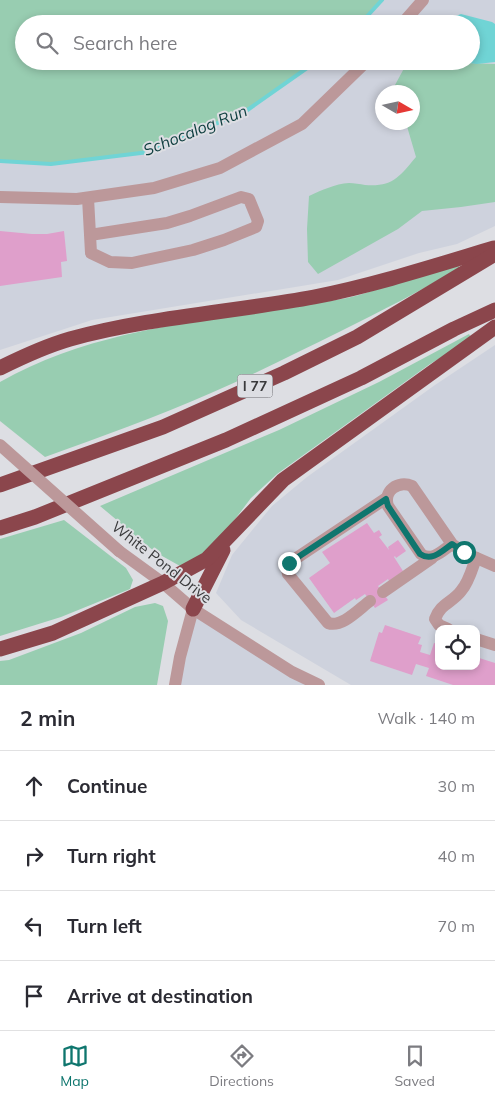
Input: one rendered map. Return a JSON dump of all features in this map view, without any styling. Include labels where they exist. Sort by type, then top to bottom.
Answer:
[{"type":"highway","points":[[0,368],[24,356],[69,339],[141,324],[314,296],[392,278],[495,248]]},
{"type":"highway","name":"I 77","points":[[0,485],[163,427],[284,373],[357,337],[495,254]]},
{"type":"highway","name":"I 77","points":[[0,528],[35,517],[234,437],[361,378],[454,329],[495,310]]},
{"type":"highway","points":[[0,649],[53,633],[163,583],[206,559],[283,480],[495,327]]},
{"type":"highway","points":[[193,609],[216,561],[234,531]]},
{"type":"street","points":[[410,15],[423,0]]},
{"type":"street","points":[[0,197],[88,198],[154,188],[220,168],[302,124],[358,70]]},
{"type":"street","points":[[88,198],[90,235],[91,253],[110,262],[132,263],[192,250],[224,240],[256,226],[258,221],[249,198],[241,196],[167,223],[90,235]]},
{"type":"street","name":"White Pond Drive","points":[[0,445],[119,551],[163,583],[193,609],[292,672],[319,685]]},
{"type":"street","points":[[432,558],[420,554],[388,506],[386,499],[388,493],[399,484],[405,483],[412,486],[452,544],[476,558],[495,566]]},
{"type":"street","points":[[370,601],[340,623],[334,625],[328,623],[288,574],[287,569],[289,563],[386,499]]},
{"type":"street","points":[[383,592],[452,544]]},
{"type":"street","points":[[438,625],[434,619],[437,610],[460,592],[466,584],[476,558]]},
{"type":"street","points":[[175,685],[180,657],[193,609]]},
{"type":"street","points":[[480,640],[495,645]]},
{"type":"shaded area","points":[[382,0],[495,0],[495,226],[457,244],[419,253],[338,280],[92,320],[0,350],[0,161],[51,164],[246,111],[304,70],[480,70],[480,15],[368,15]]},
{"type":"shaded area","points":[[495,345],[495,685],[351,685],[241,620],[216,593],[232,555],[272,506],[307,477],[435,385]]},
{"type":"shaded area","points":[[193,609],[319,685],[175,685]]},
{"type":"green space","points":[[0,0],[382,0],[368,15],[15,15],[15,70],[304,70],[246,111],[149,152],[51,164],[0,161]]},
{"type":"green space","points":[[480,63],[495,64],[495,202],[422,211],[398,229],[318,274],[308,262],[309,196],[344,184],[375,185],[389,182],[400,175],[416,157],[408,130],[420,130],[420,85],[395,85],[403,70],[480,70]]},
{"type":"green space","points":[[459,263],[459,268],[416,293],[244,378],[170,410],[45,457],[0,421],[0,382],[41,362],[82,347],[169,326],[347,298]]},
{"type":"green space","points":[[469,334],[472,339],[430,364],[277,474],[251,498],[217,543],[204,555],[180,566],[155,552],[100,506],[279,430],[379,382]]},
{"type":"green space","points":[[64,520],[126,568],[133,580],[130,589],[61,617],[0,636],[0,539]]},
{"type":"green space","points":[[155,603],[163,606],[168,621],[157,685],[0,685],[0,661],[9,660],[81,633],[135,607]]},
{"type":"water","points":[[480,19],[495,24],[495,62],[480,64]]},
{"type":"building","points":[[0,231],[47,234],[64,231],[67,261],[61,262],[62,277],[0,286]]},
{"type":"building","points":[[367,523],[374,533],[379,530],[382,535],[379,537],[389,550],[388,547],[398,540],[406,551],[396,558],[394,557],[403,571],[378,586],[388,600],[375,608],[365,594],[356,600],[355,598],[334,613],[309,578],[330,563],[322,552]]},
{"type":"building","points":[[385,625],[421,637],[418,644],[422,645],[420,652],[430,655],[435,643],[435,670],[480,670],[480,658],[495,663],[495,685],[453,685],[426,676],[429,668],[416,664],[412,675],[370,661],[379,632],[382,633]]},
{"type":"waterway","name":"Schocalog Run","points":[[368,15],[382,0]]},
{"type":"waterway","name":"Schocalog Run","points":[[0,161],[51,164],[149,152],[246,111],[304,70]]},
{"type":"route","points":[[289,563],[386,499],[388,506],[420,554],[432,558],[452,544],[464,552]]}]
